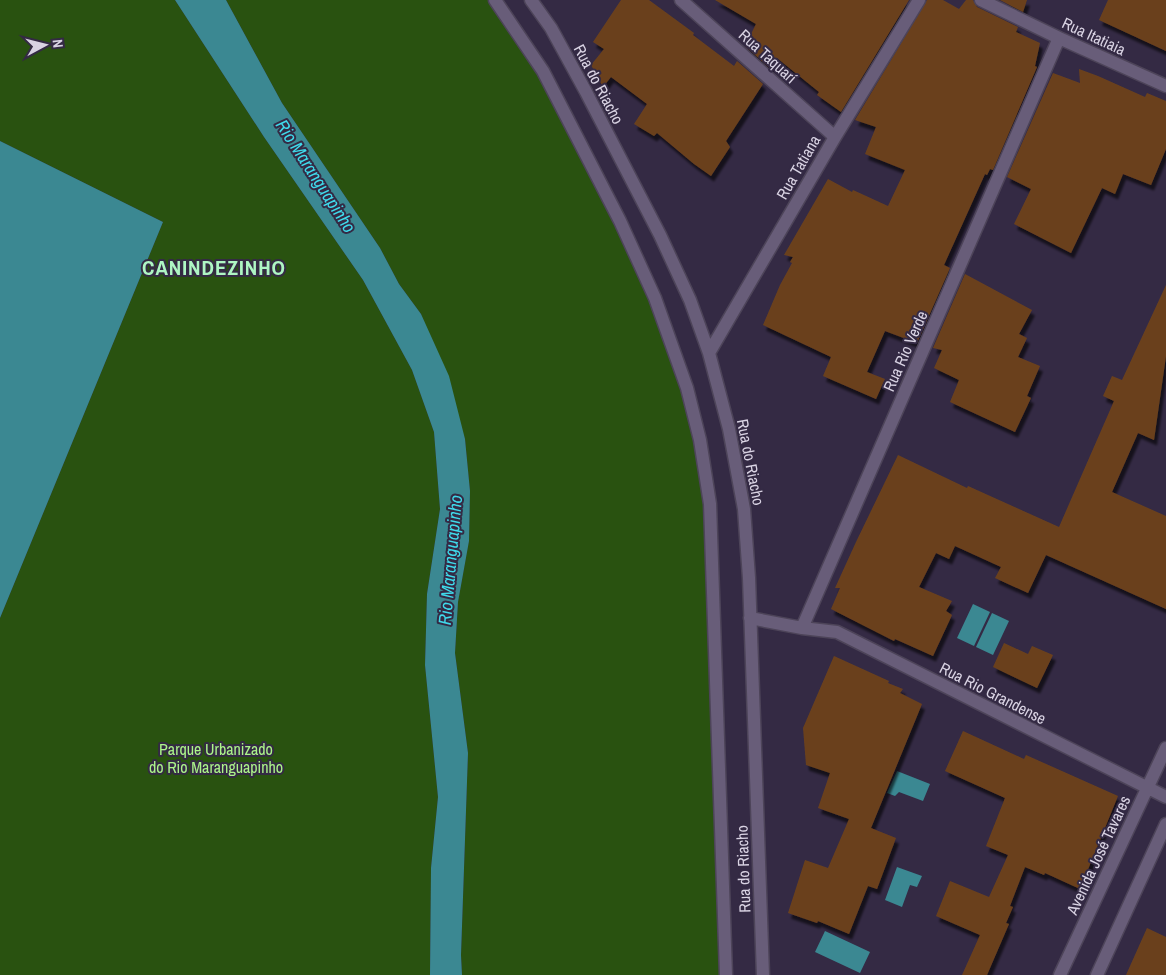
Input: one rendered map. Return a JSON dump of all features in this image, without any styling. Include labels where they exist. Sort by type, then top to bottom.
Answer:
[{"type":"street","points":[[494,0],[543,71],[620,222],[655,298],[687,388],[700,440],[710,504],[726,975]]},
{"type":"street","name":"Rua do Riacho","points":[[531,0],[551,28],[660,235],[690,300],[709,353],[729,429],[744,509],[750,618],[763,975]]},
{"type":"street","name":"Rua Taquarí","points":[[681,0],[835,137]]},
{"type":"street","name":"Rua Tatiana","points":[[709,353],[835,137],[918,0]]},
{"type":"street","name":"Rua Itatiaia","points":[[981,0],[1059,38],[1166,86]]},
{"type":"street","name":"Rua Rio Verde","points":[[802,628],[1059,38]]},
{"type":"street","points":[[750,618],[802,628]]},
{"type":"street","name":"Rua Rio Grandense","points":[[802,628],[838,632],[1166,798]]},
{"type":"street","name":"Avenida José Tavares","points":[[1060,975],[1166,748]]},
{"type":"street","points":[[1097,975],[1166,824]]},
{"type":"green space","name":"Parque Urbanizado do Rio Maranguapinho","points":[[0,0],[175,0],[264,137],[363,280],[412,370],[434,432],[440,509],[427,594],[425,665],[438,797],[431,868],[430,975],[0,975],[0,618],[163,222],[0,141]]},
{"type":"green space","points":[[226,0],[495,0],[543,71],[620,221],[687,388],[710,504],[726,975],[462,975],[461,955],[468,753],[455,653],[458,602],[469,540],[470,491],[465,439],[421,314],[399,284],[380,248],[282,103]]},
{"type":"water","name":"Rio Maranguapinho","points":[[175,0],[226,0],[282,103],[380,248],[399,284],[421,314],[449,376],[465,439],[470,491],[469,541],[458,602],[455,653],[468,753],[461,955],[462,975],[430,975],[431,868],[438,797],[425,665],[427,594],[440,509],[434,432],[412,370],[363,280],[264,137]]},
{"type":"water","points":[[0,141],[163,222],[0,618]]},
{"type":"water","points":[[973,604],[990,612],[974,646],[957,638]]},
{"type":"water","points":[[992,613],[1009,621],[993,655],[976,647]]},
{"type":"water","points":[[897,771],[930,784],[923,801],[899,792],[895,796],[887,793]]},
{"type":"water","points":[[897,867],[922,876],[917,887],[910,885],[902,907],[885,900]]},
{"type":"water","points":[[825,931],[870,952],[860,973],[815,952]]},
{"type":"building","points":[[621,0],[649,0],[694,33],[693,35],[734,66],[737,61],[763,84],[726,141],[730,147],[711,176],[657,133],[654,136],[634,124],[647,104],[611,77],[603,87],[591,65],[604,49],[593,42]]},
{"type":"building","points":[[715,0],[909,0],[841,112],[817,95],[819,92],[777,58],[771,69],[745,46],[756,24]]},
{"type":"building","points":[[927,0],[943,0],[959,9],[966,0],[973,0],[977,7],[1018,27],[1016,32],[1040,43],[1035,66],[1037,67],[993,170],[990,169],[987,175],[985,174],[944,265],[950,268],[917,343],[885,331],[867,372],[885,379],[876,399],[823,376],[831,357],[763,325],[780,285],[792,263],[790,262],[793,257],[784,255],[828,179],[852,192],[853,190],[888,206],[905,170],[865,154],[876,127],[855,120]]},
{"type":"building","points":[[1000,0],[1027,0],[1023,12]]},
{"type":"building","points":[[1108,0],[1166,0],[1166,51],[1099,20]]},
{"type":"building","points":[[1079,69],[1145,97],[1147,93],[1166,101],[1166,149],[1151,185],[1123,174],[1115,194],[1102,188],[1071,253],[1014,224],[1031,189],[1007,177],[1053,73],[1080,83]]},
{"type":"building","points":[[965,274],[1032,310],[1019,334],[1027,338],[1018,357],[1040,366],[1027,396],[1031,398],[1015,432],[950,402],[959,380],[934,368],[942,350],[933,348]]},
{"type":"building","points":[[1166,285],[1166,356],[1154,440],[1138,433],[1112,492],[1166,516],[1166,609],[1046,555],[1028,593],[995,578],[1001,567],[955,546],[949,559],[936,553],[919,587],[952,601],[946,611],[952,615],[933,656],[895,639],[894,641],[831,609],[840,588],[835,588],[898,455],[967,488],[968,486],[1059,527],[1114,401],[1103,396],[1112,376],[1122,380]]},
{"type":"building","points":[[1004,643],[1028,654],[1032,646],[1053,655],[1037,688],[993,667]]},
{"type":"building","points":[[834,656],[889,681],[888,683],[903,689],[900,693],[922,704],[871,828],[896,838],[877,889],[868,886],[849,934],[818,921],[817,923],[788,913],[805,860],[828,868],[849,819],[818,808],[830,773],[806,765],[803,728]]},
{"type":"building","points":[[963,731],[1024,759],[1026,755],[1118,796],[1080,889],[1045,873],[1044,875],[1025,867],[1010,906],[1013,907],[1006,923],[1009,924],[987,975],[962,975],[980,935],[936,916],[950,881],[989,897],[1008,855],[986,846],[1005,798],[945,771]]},
{"type":"building","points":[[1147,928],[1166,937],[1166,975],[1126,975]]},
{"type":"district","name":"CANINDEZINHO","points":[[214,267]]}]
